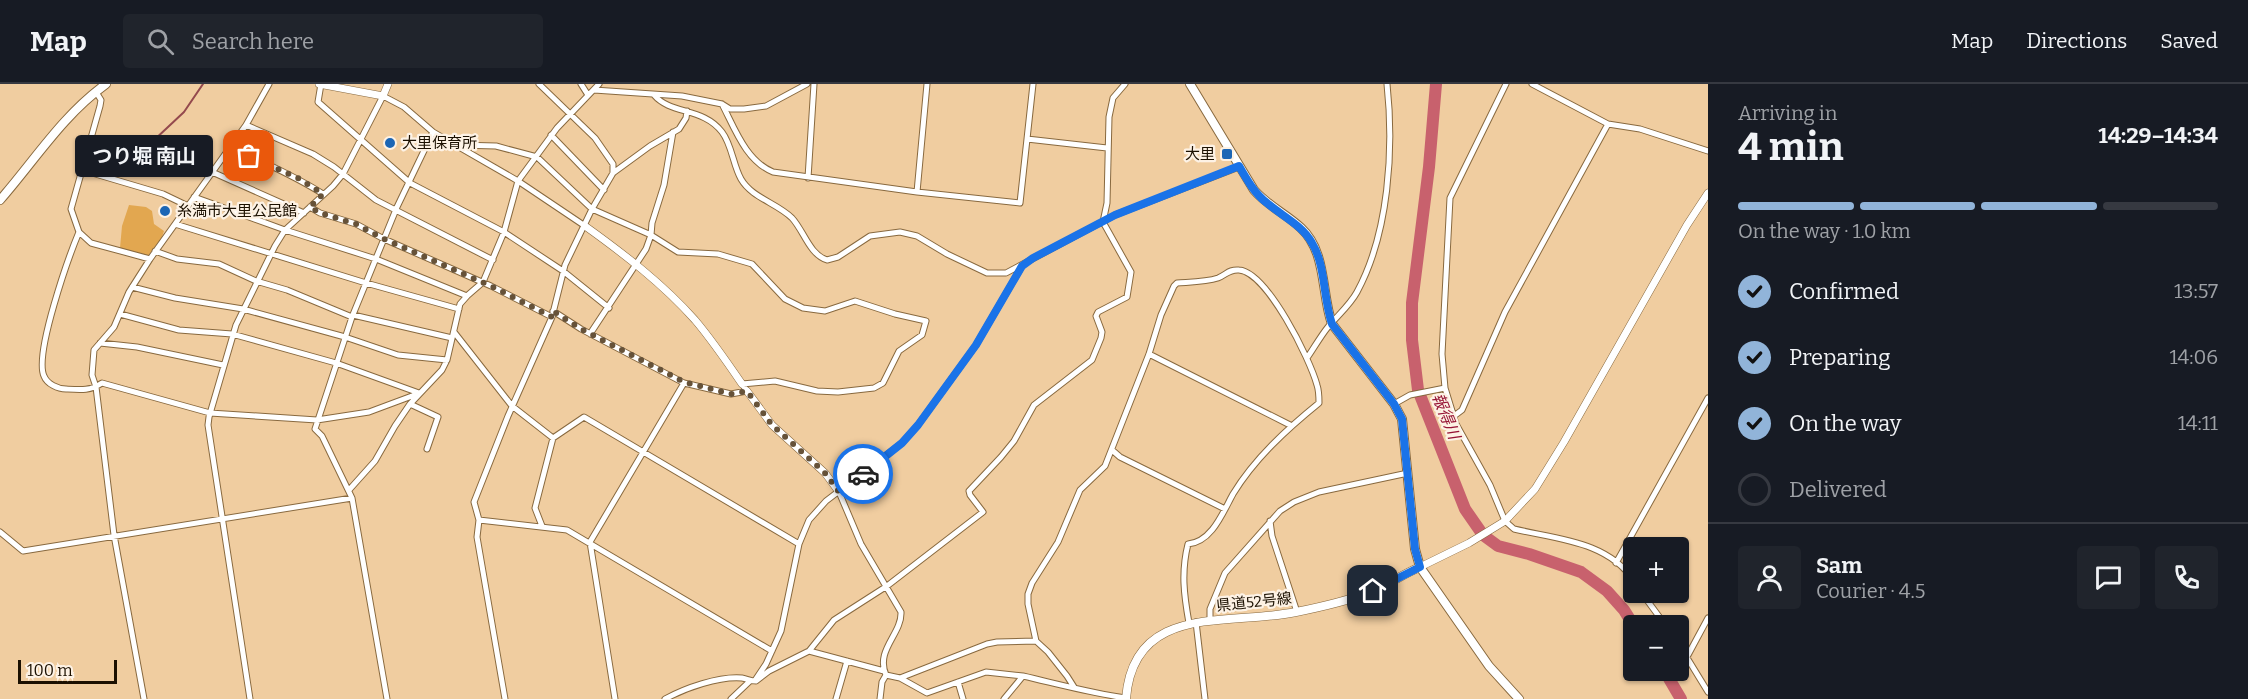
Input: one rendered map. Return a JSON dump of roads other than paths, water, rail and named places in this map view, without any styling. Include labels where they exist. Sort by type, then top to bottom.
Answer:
[{"type":"main road","points":[[1190,84],[1239,166],[1262,199],[1301,228],[1311,240],[1320,261],[1326,308],[1332,324],[1394,404],[1404,427],[1415,549],[1420,567],[1489,666],[1519,699]]},
{"type":"main road","points":[[0,200],[59,126],[104,85]]},
{"type":"main road","name":"県道52号線","points":[[1126,699],[1133,666],[1143,651],[1164,633],[1192,622],[1297,612],[1367,593],[1420,567]]},
{"type":"street","points":[[144,699],[114,535],[96,387],[92,375],[94,350],[108,336],[132,287],[155,251],[246,125],[268,84]]},
{"type":"street","points":[[609,308],[563,271],[504,232],[410,183],[318,102],[320,84],[382,96],[404,107],[434,132],[518,181],[585,226],[634,264],[694,319],[772,425],[825,473],[839,492],[861,544],[901,612],[901,619],[886,646],[885,673],[880,699]]},
{"type":"street","points":[[250,699],[208,425],[210,413],[232,334],[271,253],[285,230],[342,174],[361,141],[388,84]]},
{"type":"street","points":[[539,84],[595,138],[613,164],[613,173]]},
{"type":"street","points":[[581,84],[588,95]]},
{"type":"street","points":[[349,490],[375,461],[394,426],[410,404],[442,370],[447,360],[459,309],[467,296],[483,282],[504,232],[518,181],[552,135],[599,84]]},
{"type":"street","points":[[594,90],[682,96],[722,104],[730,110],[761,107],[774,103],[807,84]]},
{"type":"street","points":[[808,178],[814,84]]},
{"type":"street","points":[[917,192],[927,84]]},
{"type":"street","points":[[722,104],[754,160],[773,172],[917,192],[1020,203],[1033,84]]},
{"type":"street","points":[[731,699],[769,671],[809,651],[834,620],[886,586],[979,516],[982,512],[969,491],[1014,441],[1034,405],[1092,360],[1102,332],[1096,316],[1098,312],[1127,297],[1131,272],[1103,222],[1107,203],[1107,148],[1111,105],[1117,92],[1125,84]]},
{"type":"street","points":[[1308,358],[1358,291],[1379,230],[1389,154],[1387,84]]},
{"type":"street","points":[[1506,84],[1450,198],[1443,304],[1443,388],[1454,416],[1490,485],[1502,523],[1514,529],[1587,544],[1623,570]]},
{"type":"street","points":[[1532,84],[1608,124],[1640,129],[1708,151]]},
{"type":"street","points":[[96,92],[101,100],[100,106],[71,209],[80,232],[91,243],[150,259]]},
{"type":"street","points":[[654,95],[667,106],[708,119],[722,132],[740,178],[747,188],[790,217],[823,259],[831,260],[870,236],[900,232],[916,236],[987,273],[1006,273],[1115,215],[1239,166]]},
{"type":"street","points":[[505,699],[477,537],[479,520],[474,502],[552,314],[563,271],[592,209],[613,173],[679,129],[686,118],[687,111]]},
{"type":"street","points":[[1454,416],[1461,410],[1505,312],[1608,124]]},
{"type":"street","points":[[246,125],[304,149],[376,200],[493,260]]},
{"type":"street","points":[[387,699],[352,498],[322,436],[315,429],[345,337],[366,283],[396,209],[434,132]]},
{"type":"street","points":[[590,334],[646,249],[664,185],[673,132]]},
{"type":"street","points":[[552,135],[604,190]]},
{"type":"street","points":[[1027,139],[1107,148]]},
{"type":"street","points":[[456,145],[496,146],[537,157],[592,209],[651,235],[678,252],[718,254],[752,264],[785,299],[803,308],[825,311],[855,301],[926,321],[922,335],[899,351],[883,383],[873,388],[838,392],[817,391],[775,381],[742,384]]},
{"type":"street","points":[[230,146],[268,166],[298,178],[323,194]]},
{"type":"street","points":[[82,170],[164,194],[188,206]]},
{"type":"street","points":[[212,172],[304,213]]},
{"type":"street","points":[[1420,567],[1469,543],[1502,523],[1524,503],[1549,468],[1687,225],[1708,193]]},
{"type":"street","points":[[194,196],[285,230],[376,259],[467,296]]},
{"type":"street","points":[[310,207],[320,213],[356,224],[384,239],[552,314],[684,382],[731,394],[747,391]]},
{"type":"street","points":[[175,224],[459,309]]},
{"type":"street","points":[[80,232],[60,283],[44,349],[42,371],[44,378],[51,385],[60,389],[89,391],[102,383],[210,413],[317,420],[369,412],[420,393]]},
{"type":"street","points":[[155,251],[177,259],[219,264],[256,281],[287,290],[353,316],[453,335],[512,406],[553,438]]},
{"type":"street","points":[[753,681],[772,651],[784,620],[799,544],[809,520],[826,501],[902,443],[918,425],[976,345],[1022,266]]},
{"type":"street","points":[[1074,687],[1054,660],[1035,641],[1028,604],[1028,594],[1032,583],[1058,542],[1080,490],[1105,466],[1149,354],[1156,326],[1174,286],[1177,283],[1220,278],[1228,270],[1240,270],[1255,277],[1277,305],[1308,358],[1318,388],[1319,403],[1292,426],[1244,477],[1217,523],[1202,539],[1188,544],[1183,566],[1182,586],[1192,622],[1205,699]]},
{"type":"street","points":[[132,287],[175,298],[243,309],[345,337],[398,355],[447,360]]},
{"type":"street","points":[[120,314],[179,330],[232,334],[336,363],[420,393]]},
{"type":"street","points":[[100,342],[223,365]]},
{"type":"street","points":[[1149,354],[1292,426]]},
{"type":"street","points":[[615,699],[590,542],[684,382]]},
{"type":"street","points":[[1394,404],[1410,394],[1443,388]]},
{"type":"street","points":[[1616,563],[1708,398]]},
{"type":"street","points":[[410,404],[438,417],[428,449]]},
{"type":"street","points":[[542,526],[535,508],[553,438],[584,417],[799,544]]},
{"type":"street","points":[[1112,450],[1120,457],[1225,509]]},
{"type":"street","points":[[1210,620],[1210,609],[1225,573],[1270,521],[1294,502],[1319,492],[1408,473]]},
{"type":"street","points":[[0,532],[23,550],[352,498]]},
{"type":"street","points":[[479,520],[567,530],[772,651]]},
{"type":"street","points":[[1270,521],[1272,536],[1297,612]]},
{"type":"street","points":[[1689,654],[1708,618]]},
{"type":"street","points":[[900,678],[987,644],[1035,641]]},
{"type":"street","points":[[809,651],[900,678],[926,696],[986,672],[1023,676],[1074,687],[1086,693],[1126,699]]},
{"type":"street","points":[[1689,658],[1708,692]]},
{"type":"street","points":[[836,699],[847,661]]},
{"type":"street","points":[[1004,699],[1023,676]]},
{"type":"street","points":[[665,699],[681,690],[699,685],[742,678],[753,681]]},
{"type":"street","points":[[958,682],[963,699]]},
{"type":"waterway","points":[[152,142],[184,112],[203,84]]},
{"type":"waterway","name":"報得川","points":[[1436,84],[1429,167],[1412,303],[1412,340],[1418,390],[1465,509],[1483,535],[1498,546],[1581,572],[1607,591],[1627,615]]},
{"type":"waterway","name":"報得川","points":[[1670,681],[1681,699]]},
{"type":"place","name":"大里保育所","points":[[390,143]]},
{"type":"place","name":"大里","points":[[1227,154]]},
{"type":"place","name":"つり堀 南山","points":[[249,156]]},
{"type":"place","name":"糸満市大里公民館","points":[[165,211]]}]
